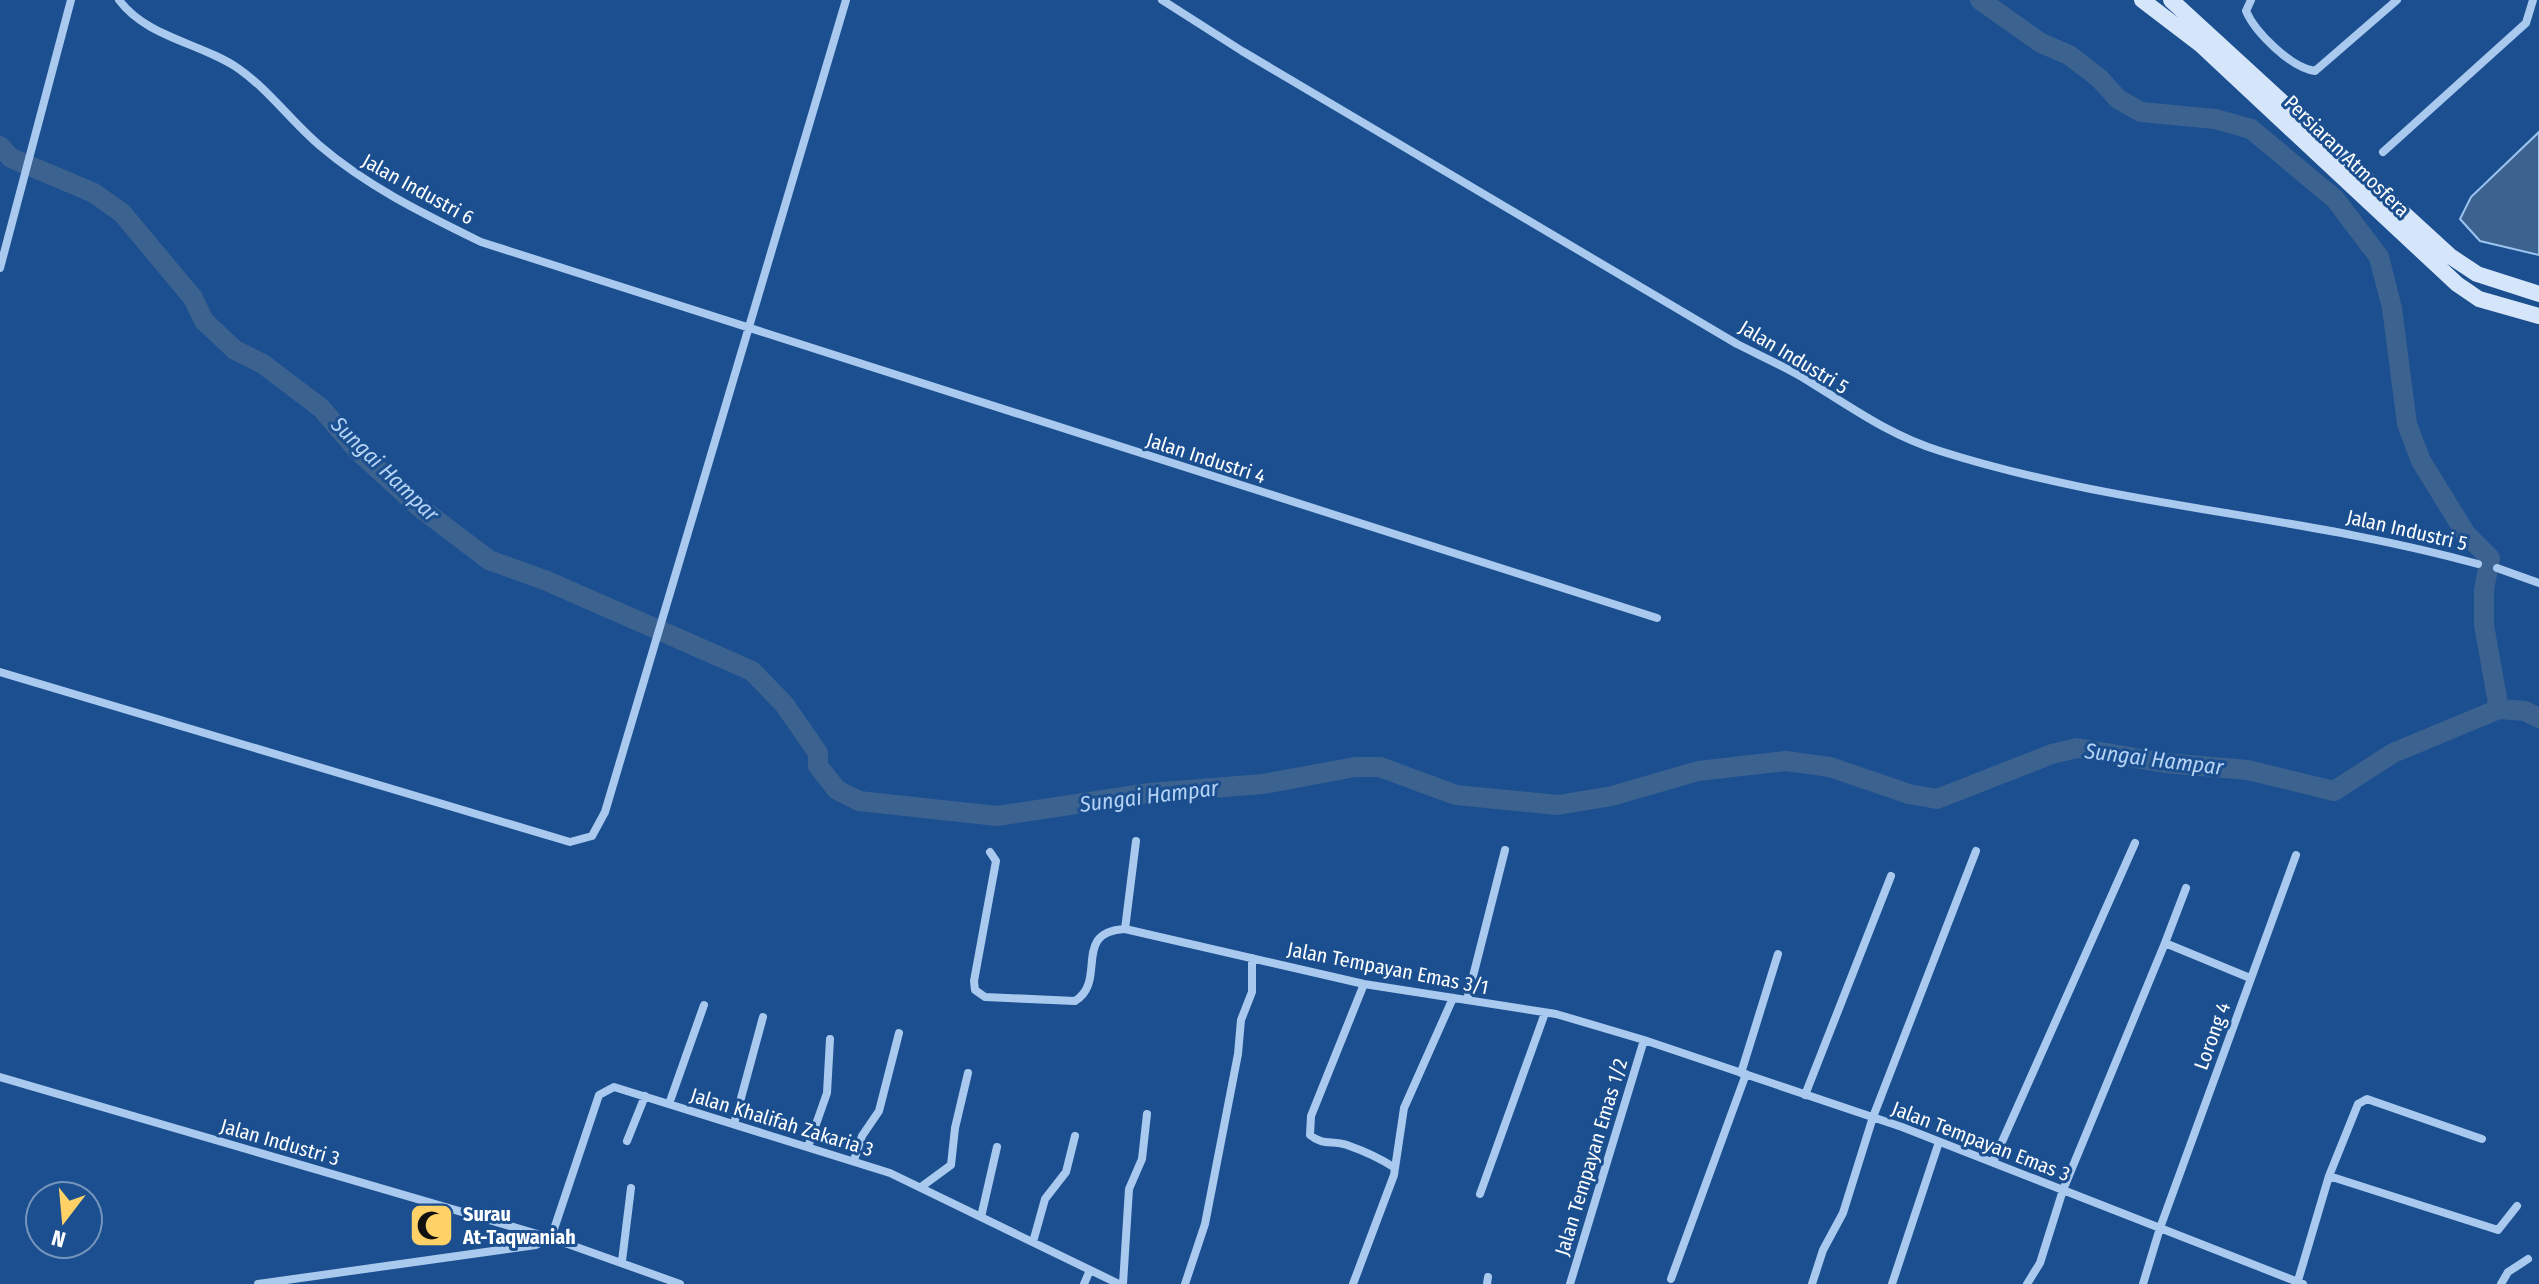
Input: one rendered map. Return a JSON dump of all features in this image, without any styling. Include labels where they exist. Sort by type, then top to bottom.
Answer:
[{"type":"street","points":[[0,268],[71,0]]},
{"type":"street","name":"Jalan Industri 6","points":[[119,0],[140,22],[237,67],[321,146],[364,180],[424,215],[481,242],[746,328]]},
{"type":"street","points":[[0,672],[570,842],[581,841],[600,826],[846,0]]},
{"type":"street","name":"Jalan Industri 5","points":[[1162,0],[1255,59],[1737,344],[1799,375],[1880,428],[1939,451],[2097,489],[2223,515],[2330,529],[2478,564]]},
{"type":"street","name":"Persiaran Atmosfera","points":[[2142,0],[2201,45],[2439,270],[2479,299],[2539,316]]},
{"type":"street","name":"Persiaran Atmosfera","points":[[2171,0],[2450,256],[2477,274],[2539,294]]},
{"type":"street","points":[[2251,0],[2246,11],[2257,28],[2297,65],[2315,71],[2397,0]]},
{"type":"street","points":[[2383,152],[2526,23],[2533,2]]},
{"type":"street","name":"Jalan Industri 4","points":[[746,328],[1657,618]]},
{"type":"street","points":[[2497,568],[2539,583]]},
{"type":"street","points":[[990,852],[996,861],[974,981],[979,995],[1075,1001],[1083,996],[1088,986],[1098,938],[1105,932],[1125,929],[1136,841]]},
{"type":"street","points":[[1993,1162],[2135,843]]},
{"type":"street","points":[[1467,1000],[1505,850]]},
{"type":"street","points":[[1812,1284],[1823,1250],[1843,1213],[1873,1117],[1976,851]]},
{"type":"street","name":"Lorong 4","points":[[2143,1284],[2160,1228],[2296,855]]},
{"type":"street","points":[[1805,1095],[1891,876]]},
{"type":"street","points":[[2027,1284],[2040,1263],[2063,1190],[2186,888]]},
{"type":"street","name":"Jalan Tempayan Emas 3/1","points":[[1125,929],[1364,984],[1545,1013],[1644,1040]]},
{"type":"street","points":[[2165,943],[2250,978]]},
{"type":"street","points":[[1671,1279],[1715,1167],[1778,954]]},
{"type":"street","points":[[1185,1284],[1205,1224],[1238,1054],[1241,1020],[1252,992],[1252,958]]},
{"type":"street","points":[[1364,984],[1311,1116],[1310,1135],[1327,1145],[1344,1144],[1380,1158],[1395,1168]]},
{"type":"street","points":[[1353,1284],[1395,1168],[1404,1108],[1453,998]]},
{"type":"street","points":[[669,1104],[704,1005]]},
{"type":"street","points":[[1480,1194],[1545,1013]]},
{"type":"street","points":[[734,1124],[763,1017]]},
{"type":"street","points":[[854,1160],[862,1136],[879,1111],[899,1033]]},
{"type":"street","points":[[808,1147],[827,1093],[830,1039]]},
{"type":"street","name":"Jalan Tempayan Emas 3","points":[[1644,1040],[1873,1117],[2299,1283]]},
{"type":"street","name":"Jalan Tempayan Emas 1/2","points":[[1570,1284],[1644,1040]]},
{"type":"street","points":[[921,1187],[951,1165],[955,1128],[968,1073]]},
{"type":"street","name":"Jalan Industri 3","points":[[0,1077],[551,1238],[680,1284]]},
{"type":"street","name":"Jalan Khalifah Zakaria 3","points":[[551,1238],[599,1095],[614,1087],[854,1160],[921,1187],[1121,1284]]},
{"type":"street","points":[[627,1141],[645,1096]]},
{"type":"street","points":[[2299,1283],[2329,1176],[2358,1104],[2367,1099],[2482,1139]]},
{"type":"street","points":[[1121,1284],[1129,1189],[1141,1166],[1147,1114]]},
{"type":"street","points":[[1033,1242],[1045,1199],[1066,1172],[1075,1136]]},
{"type":"street","points":[[1892,1284],[1939,1142]]},
{"type":"street","points":[[981,1217],[997,1147]]},
{"type":"street","points":[[2329,1176],[2493,1229],[2500,1228],[2517,1206]]},
{"type":"street","points":[[622,1261],[631,1188]]},
{"type":"street","points":[[258,1284],[422,1264],[536,1245],[551,1238]]},
{"type":"street","points":[[2501,1284],[2508,1272],[2528,1259]]},
{"type":"street","points":[[1084,1284],[1090,1270]]},
{"type":"water","points":[[2539,132],[2539,255],[2480,241],[2460,219],[2471,197]]},
{"type":"waterway","points":[[1980,0],[2041,43],[2069,55],[2099,78],[2118,99],[2141,112],[2215,119],[2251,129],[2335,199],[2379,257],[2392,308],[2407,424],[2421,461],[2466,534],[2490,558],[2484,590],[2484,625],[2499,709],[2525,711],[2539,718]]},
{"type":"waterway","name":"Sungai Hampar","points":[[0,146],[11,158],[94,193],[122,213],[193,298],[204,321],[235,350],[263,364],[321,408],[358,451],[418,506],[489,560],[547,581],[752,671],[784,704],[818,753],[818,766],[837,790],[859,801],[997,816],[1149,793],[1263,784],[1355,767],[1380,767],[1456,795],[1558,805],[1612,796],[1698,771],[1786,761],[1830,767],[1909,794],[1937,799],[2052,754],[2077,748],[2165,763],[2248,770],[2334,791],[2393,753],[2499,709]]},
{"type":"place","name":"Surau At-Taqwaniah","points":[[432,1225]]}]
